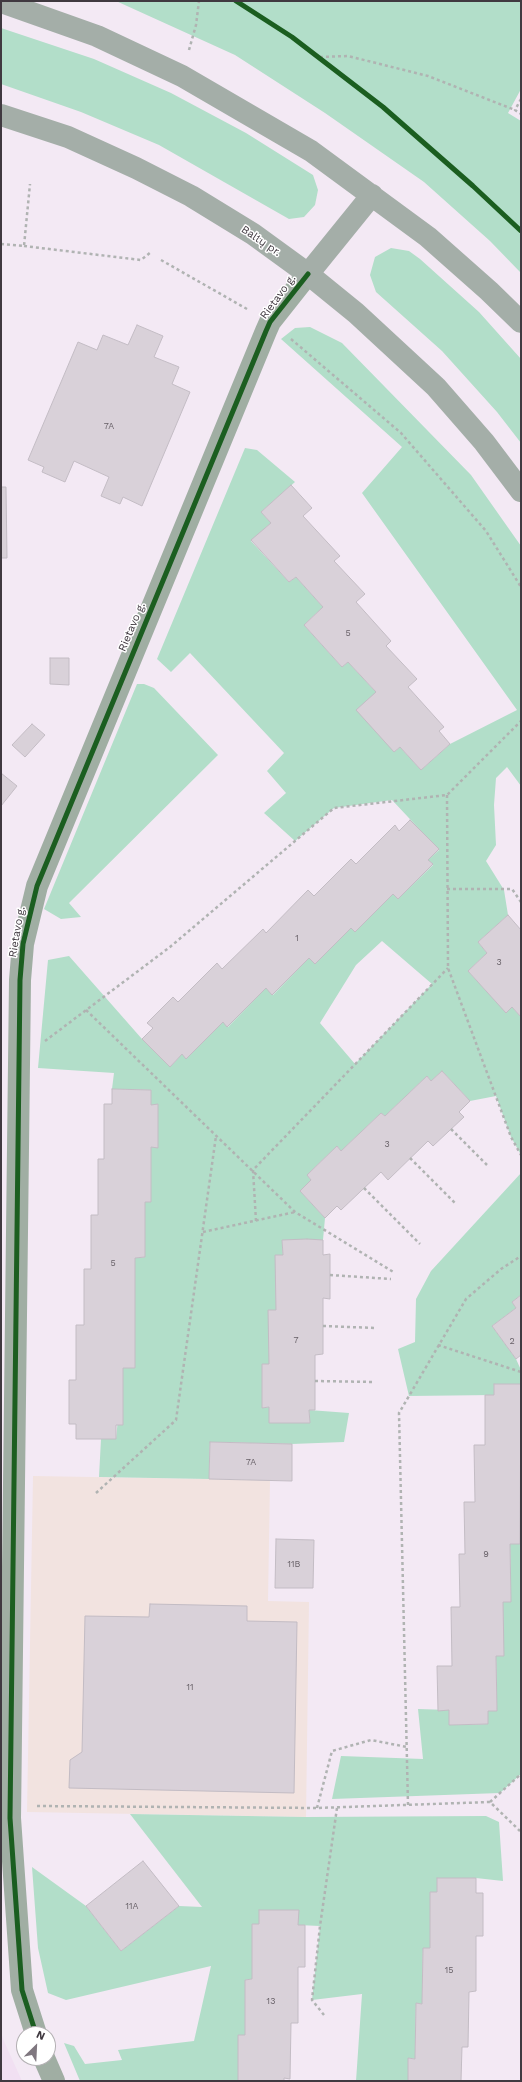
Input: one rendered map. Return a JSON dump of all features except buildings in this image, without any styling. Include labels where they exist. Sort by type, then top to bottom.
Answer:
[{"type":"main road","points":[[1,2],[97,36],[182,76],[311,151],[428,237],[489,291],[521,322]]},
{"type":"main road","name":"Baltų pr.","points":[[1,115],[68,137],[136,168],[191,196],[253,234],[308,274],[356,313],[436,387],[484,442],[521,491]]},
{"type":"main road","points":[[308,274],[372,195]]},
{"type":"street","name":"Rietavo g.","points":[[33,2026],[22,1990],[7,1814],[20,980],[23,944],[37,886],[270,322],[308,274]]},
{"type":"street","points":[[47,2066],[54,2081]]},
{"type":"path","points":[[182,76],[196,25],[199,1]]},
{"type":"path","points":[[320,57],[348,56],[428,76],[515,110],[521,114]]},
{"type":"path","points":[[515,110],[521,99]]},
{"type":"path","points":[[24,246],[30,184]]},
{"type":"path","points":[[1,244],[141,260],[151,252]]},
{"type":"path","points":[[161,260],[270,322],[402,433],[486,531],[521,587]]},
{"type":"path","points":[[19,1062],[170,947],[334,808],[447,795],[521,721]]},
{"type":"path","points":[[447,795],[448,968],[511,1137],[521,1155]]},
{"type":"path","points":[[447,889],[512,890],[521,902]]},
{"type":"path","points":[[256,1221],[253,1170],[448,968]]},
{"type":"path","points":[[86,1010],[295,1212],[395,1273]]},
{"type":"path","points":[[451,1130],[487,1165]]},
{"type":"path","points":[[96,1493],[176,1420],[216,1135]]},
{"type":"path","points":[[410,1158],[455,1202]]},
{"type":"path","points":[[364,1188],[420,1244]]},
{"type":"path","points":[[203,1232],[295,1212]]},
{"type":"path","points":[[408,1804],[399,1414],[466,1299],[501,1269],[521,1256]]},
{"type":"path","points":[[330,1275],[391,1279]]},
{"type":"path","points":[[323,1326],[376,1328]]},
{"type":"path","points":[[438,1345],[521,1372]]},
{"type":"path","points":[[315,1381],[374,1382]]},
{"type":"path","points":[[317,1808],[332,1751],[371,1740],[407,1747]]},
{"type":"path","points":[[7,1814],[337,1808],[408,1804],[490,1802],[521,1774]]},
{"type":"path","points":[[490,1802],[520,1831]]},
{"type":"path","points":[[324,2015],[312,2000],[320,1926],[337,1808]]},
{"type":"shaded area","points":[[33,1476],[270,1480],[268,1601],[309,1602],[306,1817],[27,1812]]},
{"type":"shaded area","points":[[1,2032],[3,2039],[22,2081],[1,2081]]},
{"type":"green space","points":[[116,1],[521,1],[521,89],[508,113],[521,121],[521,273],[490,241],[424,182],[325,113],[235,55]]},
{"type":"green space","points":[[1,28],[94,59],[171,93],[246,133],[313,175],[318,190],[315,205],[304,217],[289,219],[159,145],[81,112],[1,84]]},
{"type":"green space","points":[[391,248],[409,251],[420,259],[479,312],[521,359],[521,443],[497,412],[442,351],[376,292],[370,275],[375,257]]},
{"type":"green space","points":[[310,327],[342,343],[471,475],[521,546],[521,786],[507,767],[496,778],[494,805],[496,845],[486,861],[504,890],[508,915],[478,942],[487,953],[468,971],[506,1012],[512,1007],[521,1017],[521,1155],[511,1137],[496,1096],[470,1101],[442,1071],[431,1081],[427,1076],[385,1116],[381,1113],[341,1151],[337,1146],[307,1175],[311,1180],[300,1191],[325,1218],[323,1240],[282,1240],[283,1255],[276,1255],[276,1310],[269,1310],[269,1364],[263,1408],[269,1407],[270,1423],[310,1423],[309,1410],[349,1413],[344,1442],[292,1444],[210,1442],[209,1479],[99,1477],[101,1439],[116,1439],[123,1368],[135,1368],[135,1258],[145,1257],[145,1202],[151,1202],[151,1147],[158,1147],[158,1105],[151,1105],[151,1090],[112,1089],[114,1073],[38,1068],[48,960],[69,956],[142,1039],[170,1067],[182,1054],[186,1058],[223,1022],[228,1027],[266,988],[273,995],[309,958],[315,964],[351,928],[393,894],[398,899],[433,865],[428,860],[439,850],[392,800],[334,808],[295,841],[264,813],[286,793],[267,771],[284,753],[190,653],[171,672],[157,659],[245,448],[257,450],[295,482],[261,512],[271,523],[251,541],[289,582],[296,577],[323,607],[304,625],[342,667],[348,662],[376,692],[394,752],[400,747],[421,770],[450,744],[517,710],[362,493],[402,447],[281,339],[295,328]],"holes":[[[382,941],[432,984],[355,1064],[320,1023],[356,965]]]},
{"type":"green space","points":[[137,684],[144,684],[154,688],[218,755],[69,903],[81,917],[61,919],[44,909]]},
{"type":"green space","points":[[521,1173],[521,1295],[512,1302],[516,1308],[492,1326],[516,1359],[521,1370],[521,1384],[494,1384],[494,1395],[409,1396],[398,1349],[415,1342],[416,1299],[431,1271]]},
{"type":"green space","points":[[521,1490],[521,1774],[500,1793],[332,1799],[341,1756],[423,1759],[418,1709],[449,1710],[450,1725],[488,1724],[488,1711],[497,1711],[496,1656],[503,1602],[511,1601],[510,1544],[520,1544],[519,1491]]},
{"type":"green space","points":[[130,1814],[306,1817],[486,1816],[499,1822],[503,1881],[476,1878],[437,1878],[437,1892],[430,1892],[430,1948],[423,1948],[422,2004],[416,2003],[415,2059],[409,2058],[408,2081],[356,2081],[362,1994],[312,2000],[320,1926],[298,1925],[298,1910],[259,1910],[259,1924],[252,1924],[252,1979],[245,1980],[245,2035],[238,2035],[238,2081],[80,2081],[64,2043],[74,2046],[85,2064],[122,2060],[118,2050],[194,2041],[211,1966],[66,2000],[48,1993],[38,1948],[32,1867],[86,1906],[121,1951],[179,1906],[202,1907]]},
{"type":"cycle path","points":[[236,1],[292,37],[383,107],[473,186],[521,231]]},
{"type":"cycle path","points":[[33,2026],[22,1990],[10,1818],[20,980],[23,944],[37,886],[266,331],[270,322],[308,274]]}]
